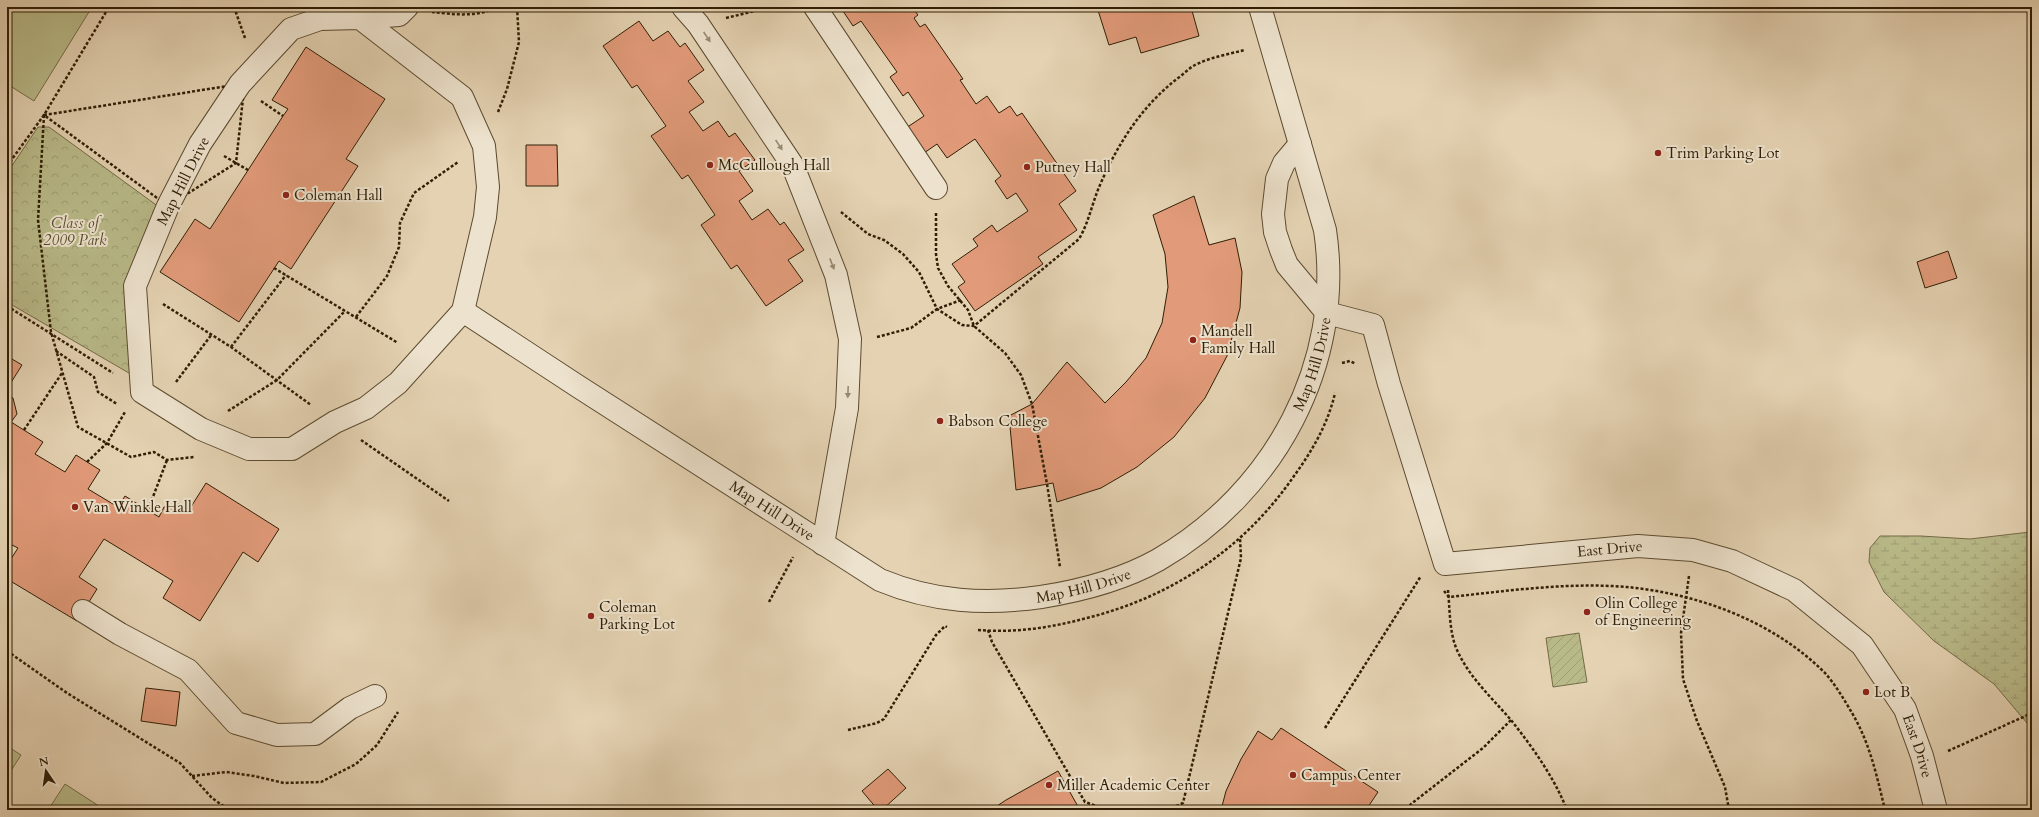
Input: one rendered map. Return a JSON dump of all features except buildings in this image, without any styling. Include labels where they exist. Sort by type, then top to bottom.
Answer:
[{"type":"street","name":"Map Hill Drive","points":[[151,398],[135,286],[168,206],[200,144],[291,29],[320,19],[360,18],[399,14],[407,7]]},
{"type":"street","points":[[683,7],[698,24],[793,166],[836,275],[850,339],[847,408],[823,544]]},
{"type":"street","points":[[815,7],[936,188]]},
{"type":"street","name":"Map Hill Drive","points":[[463,310],[579,388],[880,580],[907,591],[934,597],[974,601],[1019,600],[1063,594],[1110,580],[1157,560],[1199,532],[1236,500],[1262,469],[1277,446],[1304,395],[1319,353],[1327,313],[1329,266],[1325,230],[1260,7]]},
{"type":"street","points":[[151,398],[201,429],[248,450],[292,449],[335,422],[366,408],[398,383],[422,359],[463,310],[485,217],[488,187],[484,146],[462,97],[360,18]]},
{"type":"street","points":[[1300,144],[1284,163],[1277,179],[1273,214],[1275,232],[1287,265],[1327,313],[1373,325],[1389,384],[1445,564]]},
{"type":"street","name":"East Drive","points":[[1445,564],[1638,546],[1694,550],[1732,561],[1794,590],[1862,645],[1905,709],[1923,762],[1936,810]]},
{"type":"street","points":[[83,611],[112,630],[188,670],[236,723],[277,735],[315,734],[350,708],[375,696]]},
{"type":"path","points":[[7,166],[44,114],[109,7]]},
{"type":"path","points":[[431,12],[457,14],[488,12],[496,7]]},
{"type":"path","points":[[356,317],[387,276],[400,247],[400,223],[414,194],[484,146],[508,89],[519,42],[517,7]]},
{"type":"path","points":[[698,24],[771,7]]},
{"type":"path","points":[[835,207],[868,234],[884,240],[903,254],[918,272],[937,309],[962,325],[974,326],[1079,239],[1087,226],[1099,187],[1117,149],[1139,116],[1164,90],[1195,65],[1220,56],[1251,49]]},
{"type":"path","points":[[44,114],[245,89]]},
{"type":"path","points":[[257,98],[283,116]]},
{"type":"path","points":[[44,114],[168,206]]},
{"type":"path","points":[[44,114],[38,220],[51,332],[78,427],[131,457],[154,452],[167,460],[196,456]]},
{"type":"path","points":[[936,188],[936,254],[938,268],[948,286],[968,310],[974,326],[1005,353],[1021,375],[1032,404],[1047,484],[1063,594]]},
{"type":"path","points":[[274,268],[356,317],[422,359]]},
{"type":"path","points":[[230,347],[286,275]]},
{"type":"path","points":[[135,286],[212,334],[449,501]]},
{"type":"path","points":[[850,339],[881,336],[911,328],[937,309],[961,300]]},
{"type":"path","points":[[7,306],[51,332],[151,398]]},
{"type":"path","points":[[201,429],[277,380],[346,311]]},
{"type":"path","points":[[87,462],[107,443],[126,410],[151,398],[212,334]]},
{"type":"path","points":[[24,430],[62,373]]},
{"type":"path","points":[[148,510],[167,460]]},
{"type":"path","points":[[769,602],[795,552],[802,529]]},
{"type":"path","points":[[1167,810],[1183,803],[1241,558],[1240,538]]},
{"type":"path","points":[[1694,550],[1685,597],[1681,633],[1683,679],[1697,721],[1725,787],[1729,810]]},
{"type":"path","points":[[1325,728],[1427,567],[1445,564],[1450,618],[1456,650],[1476,681],[1511,720],[1542,762],[1561,795],[1567,810]]},
{"type":"path","points":[[1449,597],[1530,588],[1573,586],[1626,587],[1685,597],[1748,619],[1785,641],[1826,674],[1852,713],[1873,759],[1886,810]]},
{"type":"path","points":[[1442,589],[1449,597]]},
{"type":"path","points":[[848,730],[877,723],[884,719],[936,635],[945,626]]},
{"type":"path","points":[[988,630],[992,642],[1085,802],[1108,810]]},
{"type":"path","points":[[7,651],[67,693],[180,763],[212,798],[229,810]]},
{"type":"path","points":[[192,776],[226,772],[254,776],[284,783],[321,782],[356,764],[372,750],[377,745],[398,712]]},
{"type":"path","points":[[1923,762],[2032,713]]},
{"type":"path","points":[[1407,810],[1411,804],[1484,748],[1511,720]]},
{"type":"green space","points":[[14,7],[92,7],[34,101],[7,84],[7,19]]},
{"type":"green space","name":"Class of 2009 Park","points":[[38,127],[49,127],[159,207],[125,286],[134,376],[7,302],[7,173]]},
{"type":"green space","points":[[2032,532],[2032,729],[1994,684],[1934,641],[1884,592],[1869,562],[1870,548],[1880,536],[1921,536],[1970,539]]},
{"type":"green space","points":[[1579,633],[1587,682],[1553,687],[1546,638]]},
{"type":"green space","points":[[7,746],[21,755],[7,777]]},
{"type":"green space","points":[[65,784],[105,810],[48,810]]},
{"type":"place","name":"Trim Parking Lot","points":[[1658,153]]},
{"type":"place","name":"McCullough Hall","points":[[710,165]]},
{"type":"place","name":"Putney Hall","points":[[1027,167]]},
{"type":"place","name":"Coleman Hall","points":[[286,195]]},
{"type":"place","name":"Mandell Family Hall","points":[[1193,340]]},
{"type":"place","name":"Babson College","points":[[940,421]]},
{"type":"place","name":"Van Winkle Hall","points":[[75,507]]},
{"type":"place","name":"Olin College of Engineering","points":[[1587,612]]},
{"type":"place","name":"Coleman Parking Lot","points":[[591,616]]},
{"type":"place","name":"Lot B","points":[[1866,692]]},
{"type":"place","name":"Campus Center","points":[[1293,775]]},
{"type":"place","name":"Miller Academic Center","points":[[1049,785]]}]
